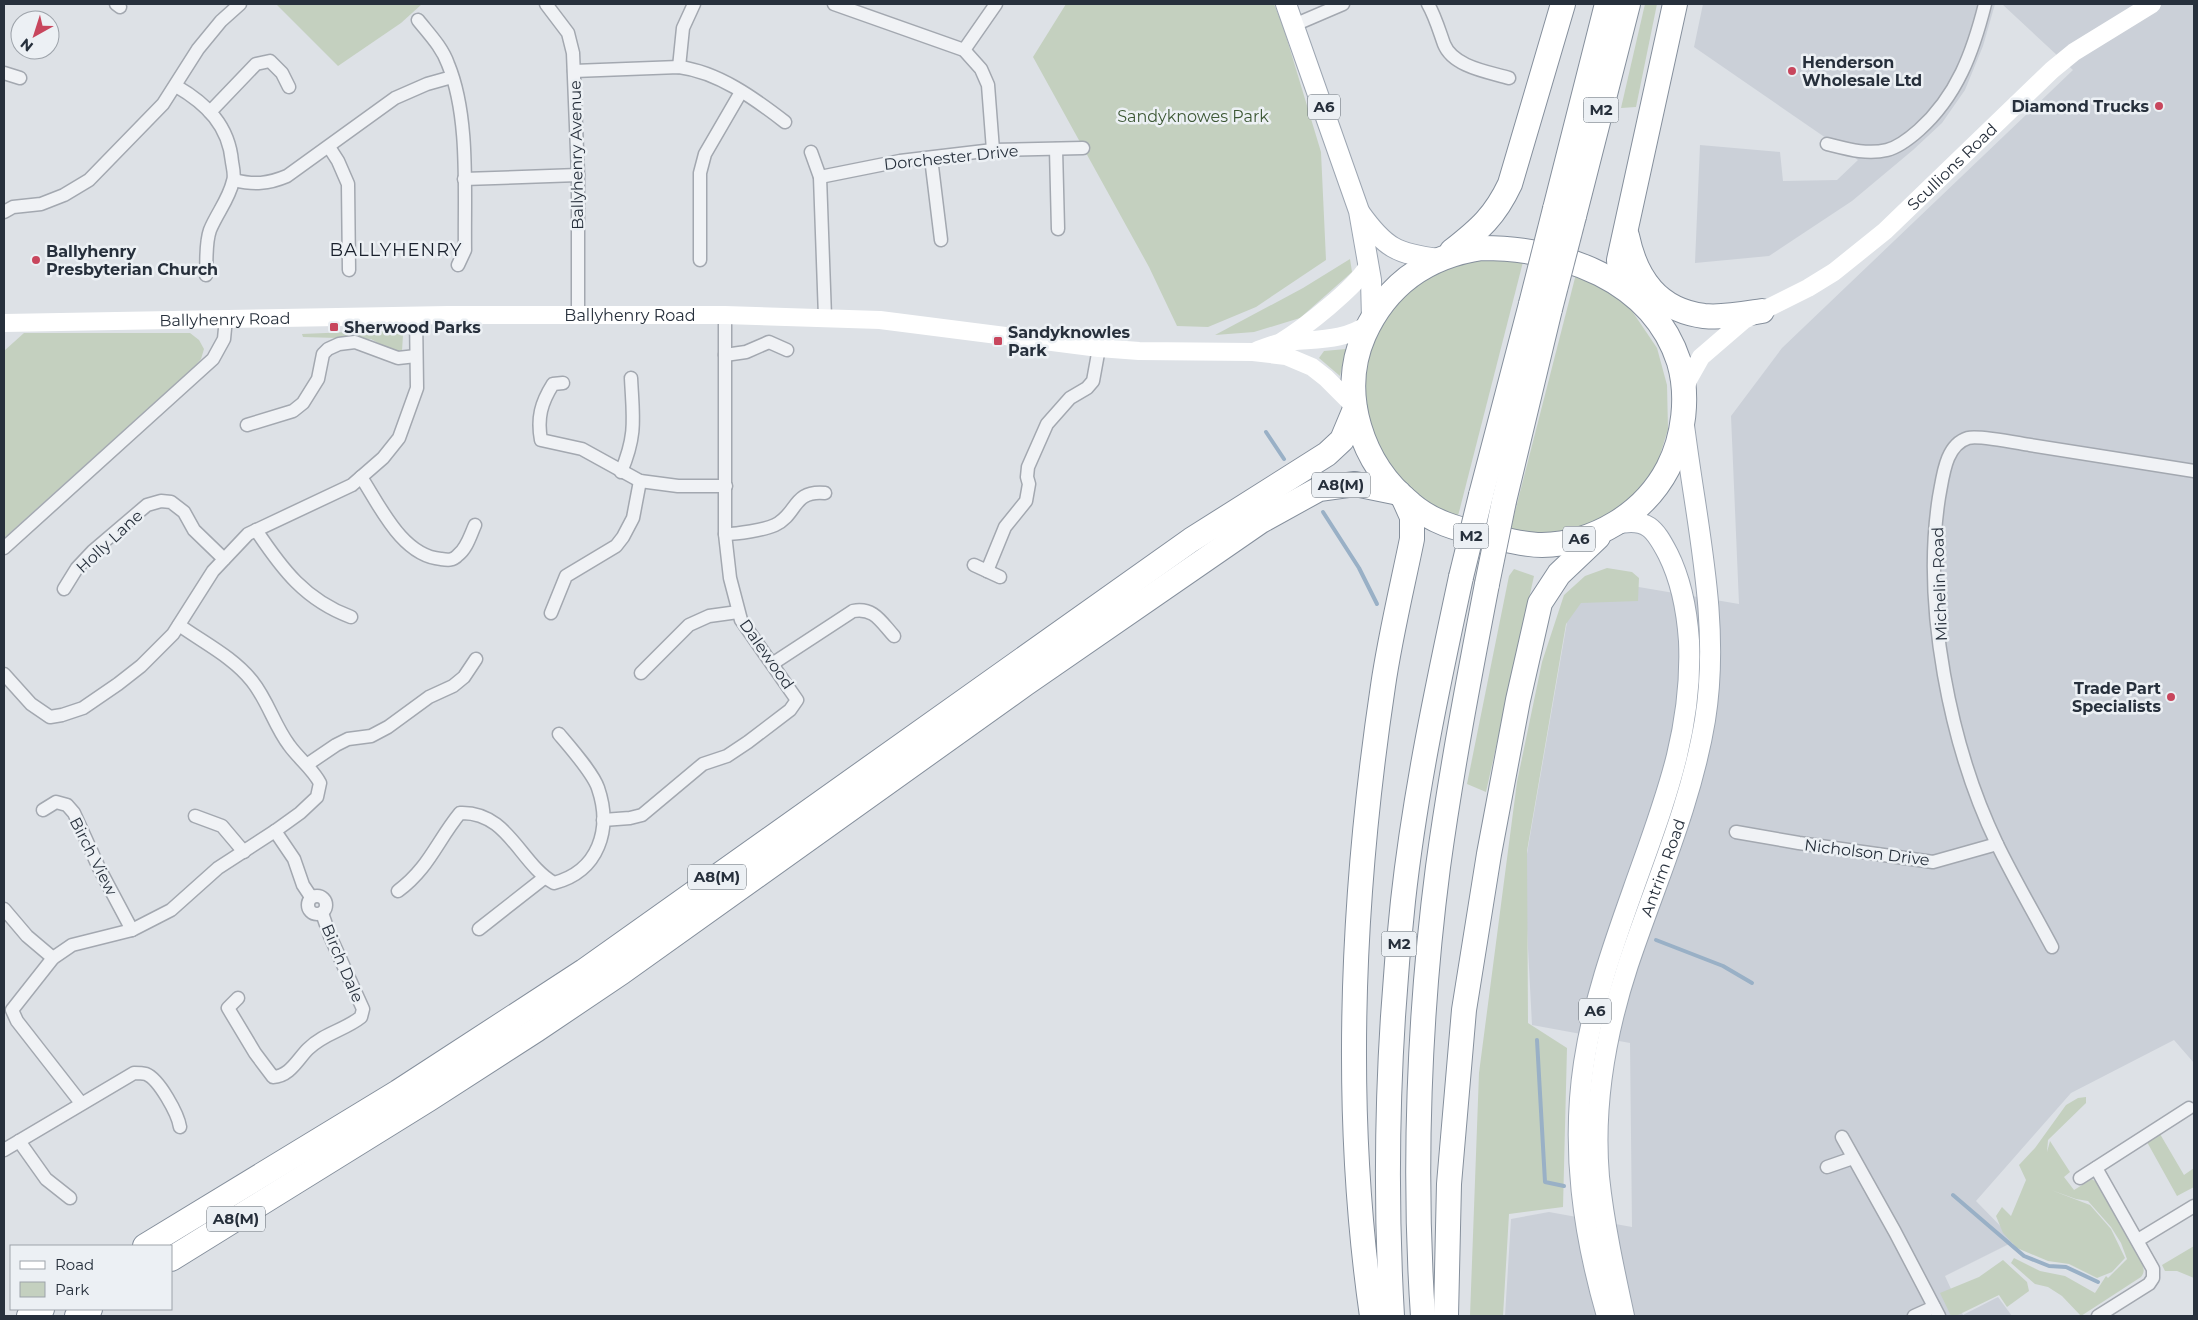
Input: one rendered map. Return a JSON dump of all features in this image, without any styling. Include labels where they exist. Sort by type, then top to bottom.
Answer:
[{"type":"highway","points":[[1443,257],[1483,227],[1501,203],[1510,184],[1563,4]]},
{"type":"highway","name":"M2","points":[[1423,1316],[1420,1152],[1421,1068],[1438,868],[1487,584],[1541,306],[1564,212],[1607,4]]},
{"type":"highway","name":"M2","points":[[1564,212],[1628,4]]},
{"type":"highway","points":[[1636,298],[1620,272],[1619,260],[1675,4]]},
{"type":"highway","points":[[1626,230],[1638,272],[1661,300],[1674,308],[1704,316],[1753,316]]},
{"type":"highway","name":"A6","points":[[1482,248],[1501,248],[1547,256],[1587,267],[1619,283],[1656,320],[1676,354],[1682,373],[1684,405],[1677,445],[1665,473],[1645,500],[1614,525],[1574,541],[1542,545],[1527,544],[1456,529],[1430,517],[1401,495],[1370,454],[1354,408],[1358,353],[1371,321],[1396,288],[1410,276],[1443,257],[1482,248]]},
{"type":"highway","name":"M2","points":[[1392,1316],[1389,1116],[1392,1034],[1403,900],[1423,762],[1438,681],[1481,495],[1541,306]]},
{"type":"highway","name":"A8(M)","points":[[147,1245],[398,1092],[584,971],[1191,540],[1327,454],[1342,440],[1354,408]]},
{"type":"highway","name":"A8(M)","points":[[172,1258],[429,1099],[567,1009],[1025,684],[1261,521],[1320,489],[1355,484],[1401,495]]},
{"type":"highway","points":[[1372,1316],[1362,1225],[1356,1134],[1356,961],[1360,879],[1383,684],[1412,540],[1412,517],[1401,495]]},
{"type":"highway","points":[[1446,1316],[1449,1184],[1464,1010],[1489,854],[1530,645],[1540,603],[1550,586],[1573,558],[1614,525]]},
{"type":"highway","points":[[29,1316],[40,1310]]},
{"type":"highway","points":[[77,1316],[88,1310]]},
{"type":"main road","name":"A6","points":[[1286,4],[1359,211],[1371,280],[1371,321]]},
{"type":"main road","name":"Scullions Road","points":[[1684,405],[1688,380],[1701,357],[1753,316],[1808,288],[1858,253],[1888,228],[2052,70],[2074,52],[2152,4]]},
{"type":"main road","name":"A6","points":[[1359,211],[1383,242],[1393,248],[1406,253],[1443,257]]},
{"type":"main road","points":[[1278,343],[1295,334],[1353,284],[1368,266]]},
{"type":"main road","name":"Scullions Road","points":[[1636,298],[1675,316],[1710,323],[1753,316]]},
{"type":"main road","name":"Ballyhenry Road","points":[[4,323],[416,315],[725,315],[825,317],[906,322],[1099,348],[1139,351],[1254,352],[1286,356],[1312,367],[1326,378],[1354,408]]},
{"type":"main road","name":"Ballyhenry Road","points":[[1254,352],[1278,343],[1326,340],[1344,336],[1354,333],[1371,321]]},
{"type":"main road","name":"Antrim Road","points":[[1624,1316],[1605,1219],[1599,1175],[1598,1118],[1604,1064],[1628,966],[1682,812],[1698,755],[1710,673],[1709,610],[1684,405]]},
{"type":"main road","name":"Antrim Road","points":[[1607,1316],[1593,1265],[1583,1211],[1578,1139],[1582,1078],[1593,1020],[1608,962],[1662,808],[1679,751],[1689,694],[1690,659],[1684,605],[1670,558],[1660,539],[1647,525],[1636,521],[1614,525]]},
{"type":"street","points":[[4,212],[13,207],[41,204],[64,196],[89,180],[163,104],[198,49],[221,21],[240,4]]},
{"type":"street","name":"Ballyhenry Avenue","points":[[546,4],[568,33],[574,71],[573,105],[578,175],[578,315]]},
{"type":"street","points":[[679,67],[683,28],[694,4]]},
{"type":"street","points":[[834,4],[964,50],[981,69],[988,85],[993,150]]},
{"type":"street","points":[[964,50],[996,4]]},
{"type":"street","points":[[1294,25],[1343,4]]},
{"type":"street","points":[[1428,4],[1442,34],[1445,46],[1455,58],[1474,67],[1509,78]]},
{"type":"street","points":[[1827,144],[1863,152],[1888,150],[1908,140],[1927,122],[1956,85],[1966,65],[1985,4]]},
{"type":"street","points":[[418,20],[439,46],[448,64],[458,100],[464,145],[465,250],[458,265]]},
{"type":"street","points":[[210,112],[256,64],[263,61],[270,61],[282,73],[289,87]]},
{"type":"street","points":[[574,71],[679,67],[695,69],[757,100],[785,122]]},
{"type":"street","points":[[4,73],[20,78]]},
{"type":"street","points":[[234,180],[250,184],[269,183],[286,176],[395,98],[427,84],[452,77]]},
{"type":"street","points":[[176,86],[194,96],[210,112],[228,137],[234,180],[211,229],[208,240],[206,275]]},
{"type":"street","points":[[700,260],[700,173],[705,154],[741,92]]},
{"type":"street","points":[[329,147],[338,161],[348,184],[349,270]]},
{"type":"street","name":"Dorchester Drive","points":[[820,176],[900,161],[993,150],[1083,148]]},
{"type":"street","points":[[1056,149],[1058,229]]},
{"type":"street","points":[[811,152],[820,176],[825,317]]},
{"type":"street","points":[[931,158],[941,240]]},
{"type":"street","points":[[464,179],[578,175]]},
{"type":"street","points":[[4,674],[32,704],[50,717],[83,708],[141,666],[173,634],[213,571],[248,534],[352,485],[383,458],[399,438],[417,388],[416,315]]},
{"type":"street","name":"Dalewood","points":[[603,820],[642,815],[704,764],[726,756],[790,710],[797,700],[741,620],[730,578],[725,534],[725,315]]},
{"type":"street","points":[[4,548],[213,359],[224,340],[226,318]]},
{"type":"street","points":[[247,426],[292,410],[303,403],[318,379],[323,354],[328,349],[339,344],[355,342],[398,358],[416,356]]},
{"type":"street","points":[[725,355],[746,352],[769,342],[787,350]]},
{"type":"street","points":[[986,571],[1004,527],[1026,500],[1029,484],[1027,477],[1028,467],[1047,424],[1070,398],[1087,388],[1093,381],[1096,375],[1099,348]]},
{"type":"street","points":[[621,472],[631,448],[634,429],[631,378]]},
{"type":"street","points":[[563,383],[553,384],[544,398],[538,424],[541,440],[582,449],[640,481],[678,486],[726,486]]},
{"type":"street","name":"Michelin Road","points":[[2052,947],[1997,844],[1965,763],[1945,681],[1937,617],[1935,542],[1938,506],[1946,462],[1958,444],[1969,438],[2007,441],[2194,471]]},
{"type":"street","points":[[361,477],[393,526],[410,546],[430,558],[450,560],[458,556],[467,544],[475,525]]},
{"type":"street","points":[[551,613],[566,576],[616,546],[623,537],[633,518],[640,481]]},
{"type":"street","points":[[725,534],[776,524],[803,496],[813,492],[825,493]]},
{"type":"street","name":"Holly Lane","points":[[64,589],[77,568],[93,551],[147,506],[161,501],[171,502],[184,512],[194,530],[224,559]]},
{"type":"street","points":[[256,530],[283,570],[301,587],[331,610],[350,617]]},
{"type":"street","points":[[974,565],[1000,577]]},
{"type":"street","points":[[772,664],[853,611],[864,609],[873,613],[894,636]]},
{"type":"street","points":[[640,673],[689,625],[709,616],[738,612]]},
{"type":"street","points":[[81,1103],[17,1021],[12,1010],[53,958],[72,945],[132,930],[171,910],[218,868],[275,831],[317,797],[320,783],[308,764],[290,746],[277,727],[266,701],[252,681],[236,664],[179,625]]},
{"type":"street","points":[[308,764],[348,739],[371,736],[388,727],[429,697],[453,686],[464,677],[476,659]]},
{"type":"street","points":[[398,891],[411,882],[424,867],[460,813],[488,818],[523,851],[544,878],[554,883],[561,882],[576,874],[590,862],[599,849],[603,820],[598,786],[559,734]]},
{"type":"street","name":"Birch View","points":[[43,810],[56,802],[67,805],[74,814],[90,843],[99,868],[132,930]]},
{"type":"street","points":[[196,816],[222,826],[244,852]]},
{"type":"street","name":"Birch Dale","points":[[238,998],[228,1008],[255,1053],[273,1077],[280,1076],[292,1068],[309,1048],[324,1036],[350,1026],[361,1017],[363,1008],[330,936],[322,913],[325,910],[326,902],[320,896],[311,897],[303,885],[294,858],[275,831]]},
{"type":"street","name":"Nicholson Drive","points":[[1736,832],[1933,862],[1997,844]]},
{"type":"street","points":[[479,929],[544,878]]},
{"type":"street","points":[[4,909],[27,936],[53,958]]},
{"type":"street","points":[[4,1150],[134,1072],[148,1075],[161,1089],[174,1109],[180,1127]]},
{"type":"street","points":[[2080,1178],[2189,1108]]},
{"type":"street","points":[[1842,1137],[1937,1312],[1914,1316]]},
{"type":"street","points":[[19,1140],[46,1179],[70,1198]]},
{"type":"street","points":[[1827,1167],[1853,1158]]},
{"type":"street","points":[[2096,1168],[2153,1269],[2153,1278],[2149,1284],[2098,1316]]},
{"type":"street","points":[[2138,1240],[2194,1206]]},
{"type":"shaded area","points":[[1703,4],[1995,4],[1983,46],[1965,90],[1942,123],[1913,150],[1852,201],[1769,256],[1695,263],[1700,145],[1780,152],[1783,181],[1837,180],[1858,160],[1694,47]]},
{"type":"shaded area","points":[[2002,4],[2194,4],[2194,1063],[2174,1040],[2071,1093],[1976,1201],[2015,1241],[1945,1276],[1963,1315],[1998,1297],[2012,1316],[1505,1316],[1511,1219],[1549,1212],[1632,1227],[1630,1043],[1532,1025],[1524,871],[1571,599],[1615,583],[1739,604],[1731,416],[1782,348],[2073,70]]},
{"type":"green space","points":[[276,4],[422,4],[401,23],[338,66]]},
{"type":"green space","name":"Sandyknowes Park","points":[[1066,4],[1274,4],[1283,26],[1321,152],[1326,260],[1256,307],[1208,327],[1177,326],[1149,267],[1033,57]]},
{"type":"green space","points":[[1645,4],[1657,4],[1636,107],[1621,108]]},
{"type":"green space","points":[[1485,257],[1524,258],[1458,516],[1435,509],[1409,490],[1386,465],[1368,432],[1361,387],[1368,350],[1390,311],[1417,284],[1457,264]]},
{"type":"green space","points":[[1350,259],[1352,272],[1300,318],[1254,332],[1215,335],[1303,288]]},
{"type":"green space","points":[[1576,274],[1611,291],[1632,311],[1657,348],[1667,385],[1668,429],[1657,465],[1629,501],[1597,521],[1564,532],[1533,536],[1510,531]]},
{"type":"green space","points":[[399,331],[403,335],[402,351],[389,349],[371,339],[303,337],[302,334]]},
{"type":"green space","points":[[24,333],[190,333],[199,340],[204,349],[201,359],[195,366],[4,538],[4,351]]},
{"type":"green space","points":[[1346,349],[1340,376],[1319,358],[1324,351]]},
{"type":"green space","points":[[1607,568],[1632,572],[1639,578],[1638,601],[1581,603],[1566,624],[1527,851],[1528,1023],[1567,1048],[1563,1207],[1509,1214],[1503,1316],[1470,1316],[1479,1073],[1517,782],[1542,662],[1564,595],[1585,576]]},
{"type":"green space","points":[[1514,569],[1534,576],[1486,792],[1467,784],[1509,576]]},
{"type":"green space","points":[[2086,1097],[2086,1103],[2048,1140],[2047,1152],[2050,1141],[2070,1172],[2064,1177],[2074,1190],[2092,1179],[2096,1182],[2140,1258],[2144,1270],[2141,1277],[2081,1316],[2062,1296],[2048,1287],[2035,1284],[2011,1263],[2014,1258],[2040,1271],[2065,1276],[2095,1293],[2106,1276],[2108,1278],[2127,1259],[2121,1243],[2111,1227],[2088,1201],[2076,1199],[2051,1190],[2090,1205],[2111,1229],[2125,1258],[2112,1272],[2097,1278],[2069,1264],[2048,1261],[2017,1248],[2003,1233],[1996,1216],[2002,1207],[2011,1216],[2026,1180],[2019,1165],[2035,1148],[2066,1105],[2078,1098]]},
{"type":"green space","points":[[2160,1134],[2184,1175],[2194,1168],[2194,1187],[2177,1196],[2147,1142]]},
{"type":"green space","points":[[2194,1246],[2194,1278],[2177,1271],[2165,1271],[2162,1265]]},
{"type":"green space","points":[[2003,1260],[2027,1282],[2029,1291],[2007,1307],[1999,1295],[1956,1316],[1951,1316],[1940,1293],[1979,1277]]},
{"type":"waterway","points":[[1266,432],[1284,459]]},
{"type":"waterway","points":[[1323,512],[1359,568],[1377,604]]},
{"type":"waterway","points":[[1656,940],[1723,966],[1752,983]]},
{"type":"waterway","points":[[1537,1040],[1545,1182],[1564,1186]]},
{"type":"waterway","points":[[1953,1195],[2024,1256],[2049,1266],[2066,1267],[2098,1282]]},
{"type":"place","name":"Henderson Wholesale Ltd","points":[[1792,71]]},
{"type":"place","name":"Diamond Trucks","points":[[2159,106]]},
{"type":"place","name":"Ballyhenry Presbyterian Church","points":[[36,260]]},
{"type":"place","name":"Sherwood Parks","points":[[334,327]]},
{"type":"place","name":"Sandyknowles Park","points":[[998,341]]},
{"type":"place","name":"Trade Part Specialists","points":[[2171,697]]},
{"type":"district","name":"BALLYHENRY","points":[[396,250]]}]
